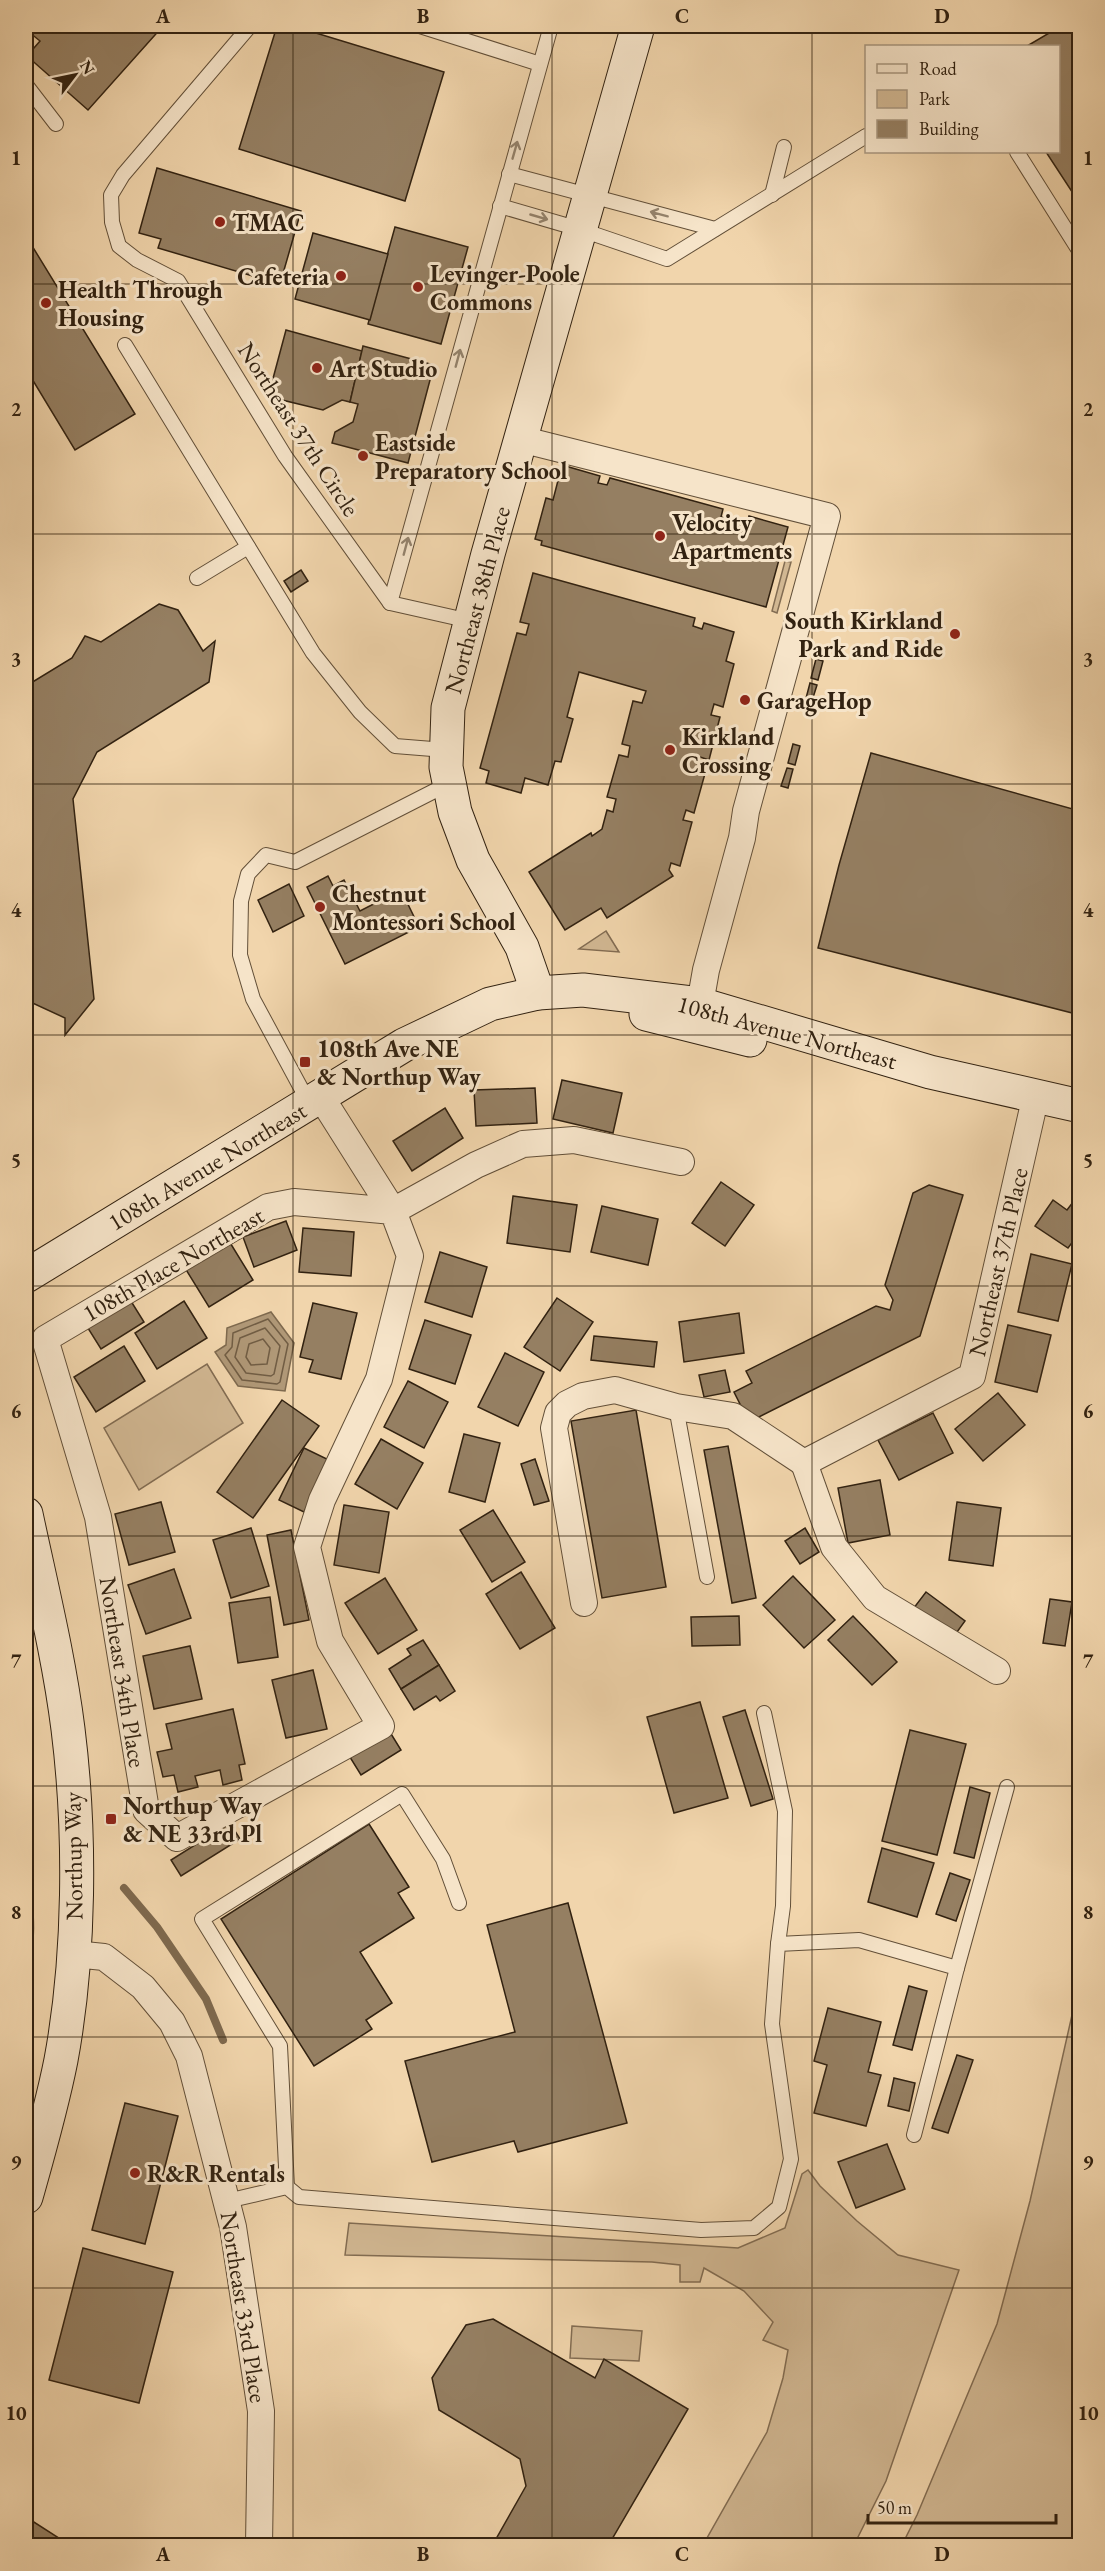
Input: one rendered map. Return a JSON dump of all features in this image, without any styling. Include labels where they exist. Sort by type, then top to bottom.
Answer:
[{"type":"main road","name":"Northeast 38th Place","points":[[538,993],[522,947],[473,860],[462,835],[448,784],[445,750],[448,708],[520,439],[638,26]]},
{"type":"main road","name":"108th Avenue Northeast","points":[[26,1276],[404,1046],[490,1004],[538,993],[583,990],[700,1004],[930,1072],[1080,1106]]},
{"type":"main road","points":[[583,990],[607,1002],[670,1022],[842,1062],[930,1072]]},
{"type":"main road","name":"Northup Way","points":[[26,1515],[57,1663],[68,1729],[76,1832],[74,1954],[61,2058],[45,2134],[26,2197]]},
{"type":"street","points":[[520,439],[826,516],[746,811],[742,838],[706,970],[700,1004]]},
{"type":"street","name":"Northeast 37th Place","points":[[804,1463],[972,1376],[1036,1095]]},
{"type":"street","points":[[315,1100],[393,1211],[476,1165],[524,1144],[574,1140],[681,1162]]},
{"type":"street","name":"108th Place Northeast","points":[[45,1339],[268,1207],[294,1202],[393,1211]]},
{"type":"street","name":"Northeast 34th Place","points":[[45,1339],[98,1517],[146,1809],[177,1838],[381,1726],[330,1641],[307,1547],[322,1500],[379,1379],[410,1256],[393,1211]]},
{"type":"street","points":[[584,1603],[554,1428],[558,1413],[567,1404],[583,1396],[615,1390],[676,1407],[734,1416],[804,1463],[834,1547],[875,1598],[997,1671]]},
{"type":"street","name":"Northeast 33rd Place","points":[[74,1954],[104,1957],[143,1987],[172,2022],[189,2056],[233,2227],[261,2410],[259,2546]]},
{"type":"lane","name":"Northeast 37th Circle","points":[[250,26],[123,175],[111,195],[112,222],[119,246],[137,260],[178,281],[285,456],[390,603]]},
{"type":"lane","points":[[420,26],[540,64]]},
{"type":"lane","points":[[470,621],[390,603],[551,26]]},
{"type":"lane","points":[[26,85],[56,124]]},
{"type":"lane","points":[[500,206],[579,229],[667,260],[865,137]]},
{"type":"lane","points":[[772,195],[784,147]]},
{"type":"lane","points":[[1018,153],[1080,252]]},
{"type":"lane","points":[[509,174],[715,230]]},
{"type":"lane","points":[[125,345],[313,653],[360,712],[395,747],[445,750]]},
{"type":"lane","points":[[198,578],[248,547]]},
{"type":"lane","points":[[315,1100],[253,999],[240,955],[241,901],[248,874],[266,855],[295,862],[448,784]]},
{"type":"lane","points":[[676,1407],[706,1577]]},
{"type":"lane","points":[[459,1903],[443,1859],[402,1794],[202,1919],[280,2046],[287,2187],[299,2198],[700,2230],[754,2228],[779,2207],[791,2159],[772,2024],[783,1906],[786,1811],[764,1713]]},
{"type":"lane","points":[[914,2135],[1006,1787]]},
{"type":"lane","points":[[778,1944],[859,1940],[957,1968]]},
{"type":"lane","points":[[227,2201],[287,2187]]},
{"type":"green space","points":[[785,561],[791,562],[777,613],[772,611]]},
{"type":"green space","points":[[606,931],[619,952],[579,949]]},
{"type":"green space","points":[[207,1364],[243,1423],[139,1490],[104,1428]]},
{"type":"green space","points":[[1079,1984],[1079,2545],[902,2545],[917,2515],[997,2324],[1030,2201]]},
{"type":"green space","points":[[808,2170],[820,2186],[857,2221],[898,2255],[959,2270],[886,2481],[854,2545],[703,2545],[767,2432],[783,2378],[788,2350],[763,2340],[773,2322],[744,2291],[704,2268],[700,2282],[680,2282],[680,2265],[652,2262],[345,2255],[349,2223],[738,2248],[785,2228],[802,2174]]},
{"type":"green space","points":[[572,2326],[642,2331],[639,2361],[570,2358]]},
{"type":"water","points":[[271,1312],[294,1343],[285,1391],[238,1386],[215,1352],[226,1345],[227,1328]]},
{"type":"building","points":[[35,26],[163,26],[88,110],[27,56],[40,41],[29,32]]},
{"type":"building","points":[[277,26],[293,26],[444,72],[405,201],[239,149]]},
{"type":"building","points":[[493,26],[520,26],[518,32]]},
{"type":"building","points":[[1061,26],[1080,26],[1080,204],[1047,153],[1060,153],[1060,45],[1029,45]]},
{"type":"building","name":"TMAC","points":[[157,168],[301,211],[280,284],[158,248],[161,239],[139,233]]},
{"type":"building","name":"Levinger-Poole Commons","points":[[395,227],[468,247],[441,344],[368,324]]},
{"type":"building","name":"Cafeteria","points":[[313,233],[388,254],[370,320],[295,299]]},
{"type":"building","name":"Health Through Housing","points":[[26,236],[135,414],[75,450],[26,369]]},
{"type":"building","name":"Art Studio","points":[[286,330],[362,351],[350,402],[342,400],[323,410],[278,399],[271,386]]},
{"type":"building","points":[[363,346],[434,365],[408,463],[332,443],[335,432],[353,422],[358,404],[350,402]]},
{"type":"building","name":"Velocity Apartments","points":[[562,465],[600,476],[598,483],[607,485],[610,478],[723,509],[721,517],[747,524],[749,516],[788,527],[766,607],[541,545],[542,541],[535,539],[546,498],[553,500]]},
{"type":"building","points":[[301,570],[308,581],[291,592],[284,581]]},
{"type":"building","name":"Kirkland Crossing","points":[[533,573],[695,618],[693,626],[702,629],[704,623],[734,632],[726,661],[734,664],[723,707],[714,704],[711,715],[720,717],[709,760],[700,757],[697,767],[706,770],[694,813],[686,810],[683,820],[692,822],[680,866],[671,863],[669,870],[673,876],[607,918],[601,908],[565,930],[529,872],[591,833],[592,836],[602,829],[607,810],[613,812],[616,799],[607,797],[619,755],[628,757],[630,746],[622,744],[633,701],[642,703],[646,691],[579,672],[567,717],[573,719],[561,762],[555,761],[548,785],[525,778],[521,793],[486,783],[489,771],[480,768],[517,633],[526,635],[529,624],[520,622]]},
{"type":"building","points":[[159,604],[178,610],[203,651],[215,641],[209,682],[97,752],[73,799],[94,999],[65,1035],[65,1018],[26,1000],[26,686],[72,658],[85,636],[101,642]]},
{"type":"building","points":[[816,659],[823,661],[818,680],[811,678]]},
{"type":"building","points":[[810,683],[817,685],[811,704],[805,702]]},
{"type":"building","points":[[793,744],[800,746],[795,765],[788,763]]},
{"type":"building","points":[[871,753],[1080,811],[1080,1015],[818,948]]},
{"type":"building","points":[[787,768],[793,769],[788,788],[781,786]]},
{"type":"building","points":[[328,876],[333,886],[344,880],[360,911],[401,890],[419,927],[345,964],[307,887]]},
{"type":"building","points":[[289,884],[304,916],[273,932],[258,900]]},
{"type":"building","points":[[562,1080],[622,1093],[613,1133],[553,1119]]},
{"type":"building","points":[[535,1088],[537,1123],[476,1126],[474,1090]]},
{"type":"building","points":[[445,1108],[463,1138],[412,1171],[393,1141]]},
{"type":"building","points":[[721,1182],[754,1205],[725,1246],[692,1223]]},
{"type":"building","points":[[929,1185],[963,1195],[920,1336],[749,1422],[734,1392],[752,1383],[746,1371],[876,1306],[890,1310],[893,1300],[885,1285],[913,1193]]},
{"type":"building","points":[[1080,1193],[1080,1232],[1068,1248],[1035,1226],[1053,1200],[1067,1210]]},
{"type":"building","points":[[513,1196],[577,1205],[570,1252],[507,1243]]},
{"type":"building","points":[[602,1206],[658,1219],[648,1265],[591,1252]]},
{"type":"building","points":[[286,1221],[297,1250],[254,1267],[243,1237]]},
{"type":"building","points":[[303,1228],[354,1232],[351,1276],[299,1272]]},
{"type":"building","points":[[229,1241],[253,1280],[209,1307],[185,1268]]},
{"type":"building","points":[[440,1252],[487,1267],[472,1317],[425,1302]]},
{"type":"building","points":[[1031,1254],[1072,1264],[1058,1321],[1018,1312]]},
{"type":"building","points":[[129,1298],[144,1322],[101,1349],[86,1325]]},
{"type":"building","points":[[557,1298],[593,1322],[560,1371],[524,1347]]},
{"type":"building","points":[[184,1301],[207,1338],[157,1369],[135,1333]]},
{"type":"building","points":[[313,1303],[357,1313],[341,1379],[309,1372],[313,1360],[300,1357]]},
{"type":"building","points":[[739,1313],[744,1353],[684,1362],[679,1322]]},
{"type":"building","points":[[425,1320],[471,1335],[455,1384],[409,1369]]},
{"type":"building","points":[[1008,1325],[1051,1335],[1037,1392],[995,1382]]},
{"type":"building","points":[[594,1336],[657,1342],[654,1367],[591,1360]]},
{"type":"building","points":[[124,1346],[145,1381],[96,1412],[74,1377]]},
{"type":"building","points":[[505,1353],[544,1372],[518,1426],[478,1407]]},
{"type":"building","points":[[725,1370],[730,1392],[704,1397],[699,1375]]},
{"type":"building","points":[[408,1381],[448,1402],[424,1448],[384,1427]]},
{"type":"building","points":[[998,1393],[1025,1425],[983,1461],[955,1429]]},
{"type":"building","points":[[282,1400],[319,1426],[253,1518],[217,1492]]},
{"type":"building","points":[[636,1410],[666,1587],[602,1598],[571,1421]]},
{"type":"building","points":[[933,1413],[953,1453],[899,1480],[878,1440]]},
{"type":"building","points":[[464,1434],[500,1443],[485,1502],[449,1492]]},
{"type":"building","points":[[381,1439],[423,1463],[397,1509],[355,1484]]},
{"type":"building","points":[[728,1446],[756,1598],[732,1603],[704,1450]]},
{"type":"building","points":[[304,1448],[329,1460],[304,1512],[279,1500]]},
{"type":"building","points":[[535,1459],[549,1501],[534,1505],[521,1464]]},
{"type":"building","points":[[880,1480],[890,1535],[848,1543],[838,1488]]},
{"type":"building","points":[[161,1502],[175,1552],[129,1565],[115,1514]]},
{"type":"building","points":[[957,1502],[1001,1508],[993,1566],[949,1560]]},
{"type":"building","points":[[344,1505],[389,1512],[379,1573],[334,1565]]},
{"type":"building","points":[[493,1510],[525,1562],[492,1582],[460,1530]]},
{"type":"building","points":[[251,1528],[269,1586],[231,1598],[213,1540]]},
{"type":"building","points":[[805,1528],[819,1552],[800,1564],[785,1541]]},
{"type":"building","points":[[291,1530],[309,1620],[284,1625],[267,1535]]},
{"type":"building","points":[[174,1569],[191,1618],[146,1634],[128,1585]]},
{"type":"building","points":[[521,1572],[555,1628],[520,1649],[486,1594]]},
{"type":"building","points":[[793,1576],[835,1620],[804,1648],[763,1605]]},
{"type":"building","points":[[385,1578],[417,1630],[378,1654],[345,1603]]},
{"type":"building","points":[[926,1592],[965,1621],[952,1639],[913,1609]]},
{"type":"building","points":[[270,1597],[278,1657],[238,1663],[229,1603]]},
{"type":"building","points":[[1050,1599],[1072,1602],[1065,1646],[1043,1643]]},
{"type":"building","points":[[739,1616],[740,1645],[692,1646],[691,1617]]},
{"type":"building","points":[[853,1616],[897,1662],[872,1685],[828,1640]]},
{"type":"building","points":[[423,1640],[439,1665],[401,1689],[389,1669],[411,1655],[407,1649]]},
{"type":"building","points":[[190,1646],[202,1699],[154,1709],[143,1656]]},
{"type":"building","points":[[439,1665],[455,1691],[440,1701],[436,1696],[414,1710],[401,1689]]},
{"type":"building","points":[[313,1670],[327,1729],[286,1738],[272,1680]]},
{"type":"building","points":[[700,1702],[728,1798],[674,1813],[647,1717]]},
{"type":"building","points":[[233,1709],[245,1764],[239,1765],[242,1780],[223,1785],[220,1770],[195,1776],[198,1787],[178,1792],[174,1775],[163,1777],[157,1752],[172,1749],[166,1724]]},
{"type":"building","points":[[745,1710],[773,1799],[751,1806],[723,1717]]},
{"type":"building","points":[[388,1729],[401,1750],[361,1775],[348,1754]]},
{"type":"building","points":[[910,1730],[966,1744],[937,1855],[882,1841]]},
{"type":"building","points":[[970,1787],[990,1793],[974,1858],[954,1853]]},
{"type":"building","points":[[230,1823],[240,1839],[181,1876],[171,1860]]},
{"type":"building","points":[[369,1824],[409,1887],[398,1893],[414,1918],[360,1952],[392,2003],[366,2020],[372,2029],[314,2066],[221,1919]]},
{"type":"building","points":[[882,1848],[934,1863],[917,1917],[868,1902]]},
{"type":"building","points":[[950,1873],[970,1880],[956,1921],[936,1914]]},
{"type":"building","points":[[568,1903],[627,2123],[518,2152],[514,2141],[432,2162],[405,2061],[515,2032],[487,1925]]},
{"type":"building","points":[[909,1986],[927,1991],[912,2050],[893,2045]]},
{"type":"building","points":[[828,2008],[881,2022],[868,2072],[881,2075],[866,2126],[814,2113],[827,2065],[814,2061]]},
{"type":"building","points":[[957,2055],[973,2060],[948,2133],[932,2128]]},
{"type":"building","points":[[894,2078],[915,2083],[909,2111],[888,2106]]},
{"type":"building","name":"R&R Rentals","points":[[125,2103],[178,2116],[145,2244],[92,2230]]},
{"type":"building","points":[[887,2144],[905,2189],[856,2208],[838,2162]]},
{"type":"building","points":[[83,2248],[173,2272],[139,2403],[49,2380]]},
{"type":"building","points":[[493,2319],[595,2378],[604,2359],[688,2409],[608,2546],[492,2546],[526,2486],[520,2459],[439,2410],[432,2378],[466,2325]]},
{"type":"building","points":[[26,2517],[65,2542],[63,2546],[26,2546]]},
{"type":"waterway","points":[[26,1805],[30,1925],[26,1960]]},
{"type":"waterway","points":[[124,1888],[157,1927],[206,1999],[223,2040]]},
{"type":"place","name":"TMAC","points":[[220,222]]},
{"type":"place","name":"Cafeteria","points":[[341,276]]},
{"type":"place","name":"Levinger-Poole Commons","points":[[418,287]]},
{"type":"place","name":"Health Through Housing","points":[[46,303]]},
{"type":"place","name":"Art Studio","points":[[317,368]]},
{"type":"place","name":"Eastside Preparatory School","points":[[363,456]]},
{"type":"place","name":"Velocity Apartments","points":[[660,536]]},
{"type":"place","name":"South Kirkland Park and Ride","points":[[955,634]]},
{"type":"place","name":"GarageHop","points":[[745,700]]},
{"type":"place","name":"Kirkland Crossing","points":[[670,750]]},
{"type":"place","name":"Chestnut Montessori School","points":[[320,907]]},
{"type":"place","name":"108th Ave NE & Northup Way","points":[[305,1062]]},
{"type":"place","name":"Northup Way & NE 33rd Pl","points":[[111,1819]]},
{"type":"place","name":"R&R Rentals","points":[[135,2173]]}]
